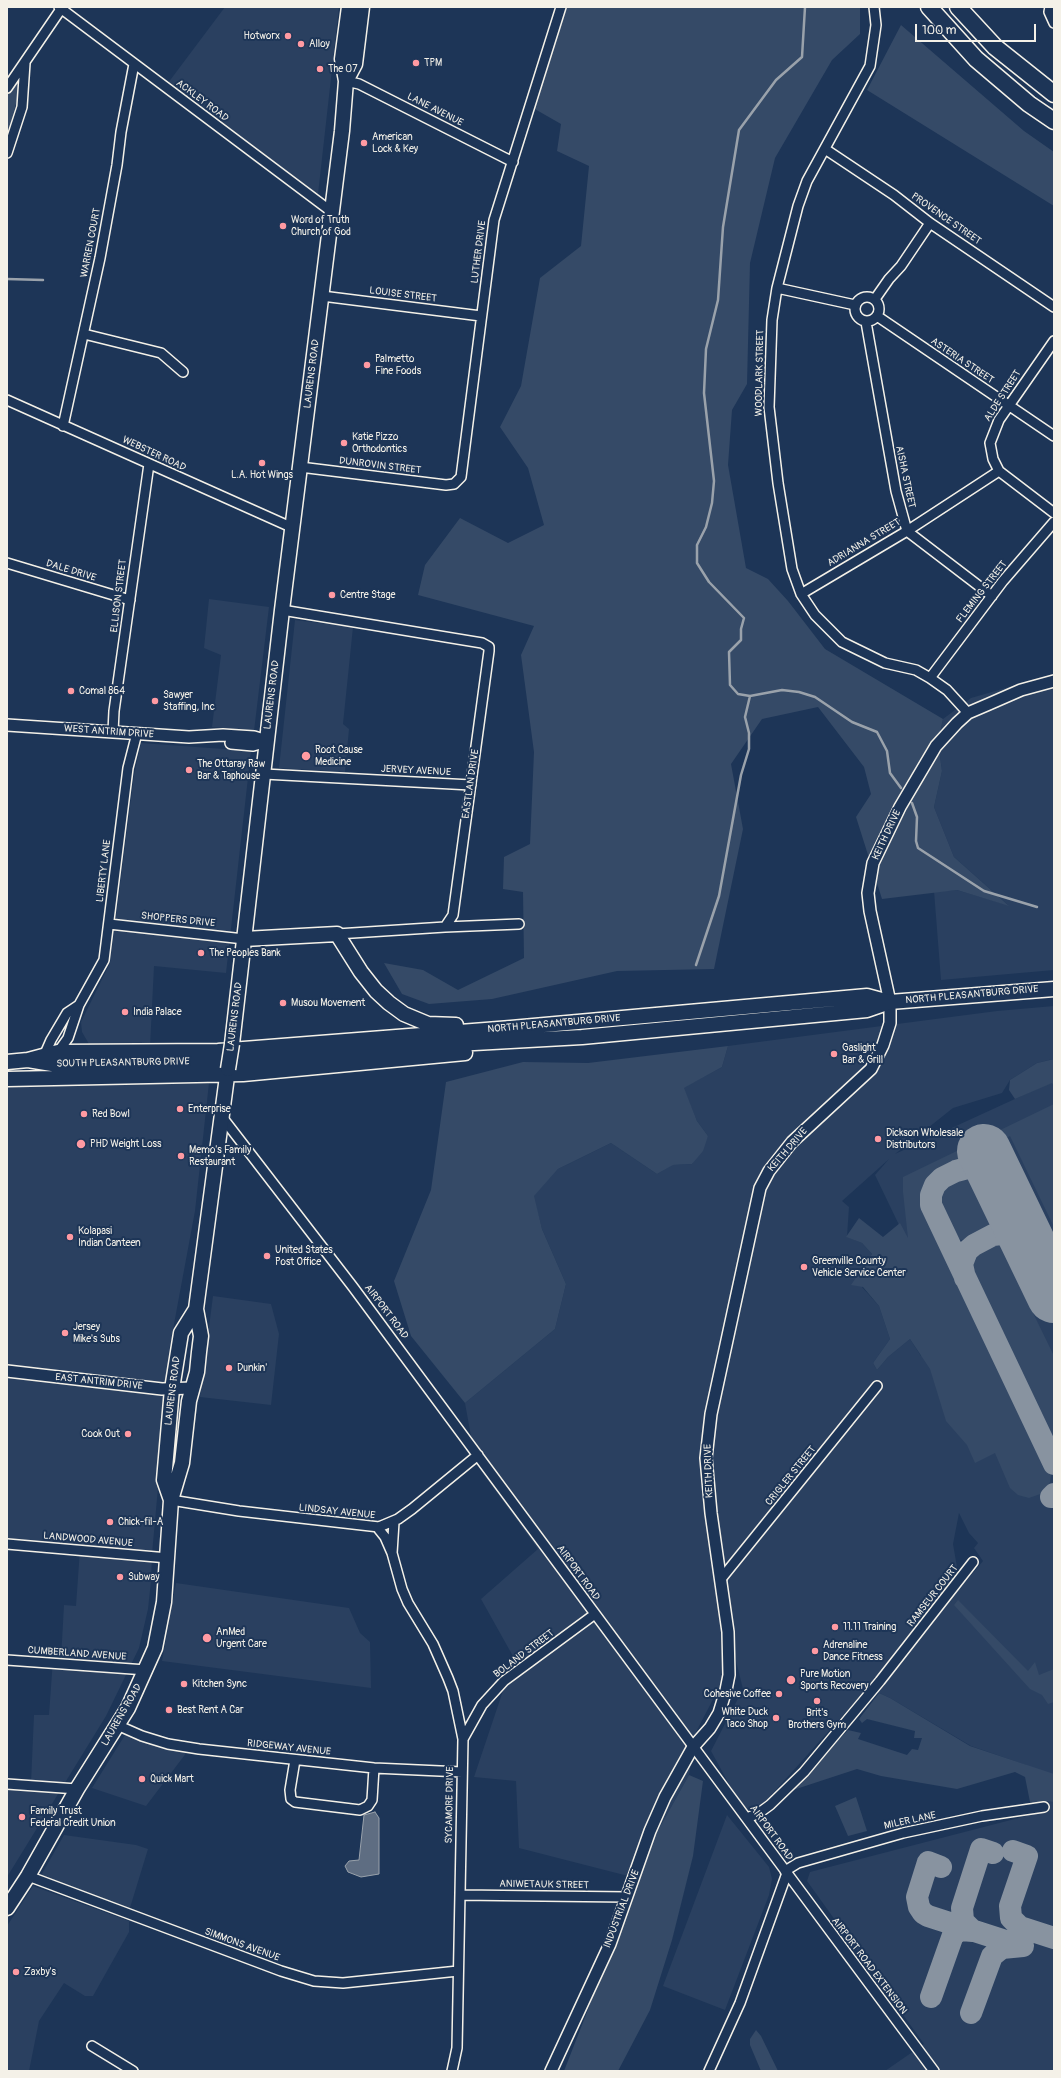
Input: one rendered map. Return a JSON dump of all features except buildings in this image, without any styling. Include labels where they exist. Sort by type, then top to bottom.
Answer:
[{"type":"highway","points":[[929,7],[976,59],[1024,100],[1054,121]]},
{"type":"highway","points":[[958,7],[995,46],[1054,94]]},
{"type":"main road","name":"LAURENS ROAD","points":[[7,1908],[28,1876],[77,1789],[118,1725],[136,1693],[157,1641],[164,1602],[171,1500],[182,1463],[192,1388],[197,1372],[201,1336],[196,1309],[222,1117],[223,1064],[232,1044],[282,610],[322,296],[346,81],[342,59],[349,7]]},
{"type":"main road","name":"LAURENS ROAD","points":[[346,81],[355,64],[362,7]]},
{"type":"main road","points":[[244,939],[336,934],[361,972],[376,991],[404,1014],[428,1024],[511,1028]]},
{"type":"main road","name":"NORTH PLEASANTBURG DRIVE","points":[[223,1064],[494,1050],[582,1037],[867,1010],[890,1002],[1054,988]]},
{"type":"main road","name":"NORTH PLEASANTBURG DRIVE","points":[[223,1064],[511,1028],[626,1017],[867,996],[890,1002]]},
{"type":"main road","points":[[7,1062],[28,1060],[44,1056],[58,1059]]},
{"type":"main road","name":"SOUTH PLEASANTBURG DRIVE","points":[[28,1060],[58,1059],[223,1064]]},
{"type":"main road","points":[[7,1079],[223,1064]]},
{"type":"main road","name":"LAURENS ROAD","points":[[171,1500],[164,1480],[172,1389],[181,1332],[196,1309]]},
{"type":"street","name":"LUTHER DRIVE","points":[[456,482],[461,477],[463,468],[494,220],[561,7]]},
{"type":"street","name":"WOODLARK STREET","points":[[874,7],[876,25],[870,66],[808,181],[798,206],[777,288],[772,320],[769,407],[784,529],[792,569],[801,594],[815,615],[842,642],[885,663],[916,670],[930,678],[947,690],[968,713]]},
{"type":"street","points":[[1050,7],[1049,12],[1054,23]]},
{"type":"street","points":[[7,88],[60,8]]},
{"type":"street","name":"ACKLEY ROAD","points":[[60,8],[332,212]]},
{"type":"street","points":[[7,153],[22,107],[25,63]]},
{"type":"street","name":"WARREN COURT","points":[[64,426],[84,334],[117,166],[121,132],[134,64]]},
{"type":"street","name":"LANE AVENUE","points":[[346,81],[359,84],[513,162]]},
{"type":"street","name":"PROVENCE STREET","points":[[825,149],[894,195],[930,223],[1054,307]]},
{"type":"street","points":[[875,299],[889,279],[901,266],[930,223]]},
{"type":"street","points":[[777,288],[855,305]]},
{"type":"street","name":"LOUISE STREET","points":[[322,296],[481,316]]},
{"type":"street","points":[[866,296],[875,299],[879,306],[877,316],[873,320],[866,322],[856,315],[855,305],[861,298],[866,296]]},
{"type":"street","name":"ASTERIA STREET","points":[[877,316],[1054,436]]},
{"type":"street","name":"AISHA STREET","points":[[866,322],[896,491],[907,531]]},
{"type":"street","points":[[84,334],[161,354],[183,372]]},
{"type":"street","name":"ALDE STREET","points":[[999,471],[993,459],[990,443],[994,430],[1008,406],[1054,341]]},
{"type":"street","name":"WEBSTER ROAD","points":[[7,400],[293,528]]},
{"type":"street","name":"ELLISON STREET","points":[[113,732],[149,464]]},
{"type":"street","name":"DUNROVIN STREET","points":[[300,467],[446,485],[456,482]]},
{"type":"street","points":[[999,471],[1054,513]]},
{"type":"street","name":"ADRIANNA STREET","points":[[801,594],[907,531],[999,471]]},
{"type":"street","name":"FLEMING STREET","points":[[930,678],[1032,545],[1054,522]]},
{"type":"street","points":[[907,531],[992,596]]},
{"type":"street","name":"DALE DRIVE","points":[[7,563],[130,600]]},
{"type":"street","name":"EASTLAN DRIVE","points":[[282,610],[486,645],[489,651],[454,910],[445,927]]},
{"type":"street","name":"KEITH DRIVE","points":[[693,1747],[710,1728],[716,1718],[726,1690],[729,1652],[708,1478],[707,1441],[717,1383],[760,1188],[769,1170],[792,1142],[871,1069],[883,1045],[890,1023],[890,1002],[870,911],[868,893],[873,863],[900,807],[936,746],[968,713],[1021,690],[1054,681]]},
{"type":"street","name":"WEST ANTRIM DRIVE","points":[[7,725],[189,737],[212,737],[223,735],[254,736],[267,741]]},
{"type":"street","name":"LIBERTY LANE","points":[[58,1059],[68,1038],[79,1005],[104,960],[128,768],[137,733]]},
{"type":"street","name":"JERVEY AVENUE","points":[[264,774],[471,785]]},
{"type":"street","name":"SHOPPERS DRIVE","points":[[109,924],[244,939]]},
{"type":"street","points":[[336,934],[519,924]]},
{"type":"street","name":"LIBERTY LANE","points":[[44,1056],[51,1040],[67,1013],[79,1005]]},
{"type":"street","name":"AIRPORT ROAD","points":[[222,1117],[353,1286],[786,1872],[740,2003],[709,2071]]},
{"type":"street","name":"EAST ANTRIM DRIVE","points":[[7,1371],[172,1389],[192,1388]]},
{"type":"street","name":"CRIGLER STREET","points":[[721,1579],[877,1386]]},
{"type":"street","name":"LINDSAY AVENUE","points":[[171,1500],[239,1511],[377,1527],[394,1522],[478,1455]]},
{"type":"street","name":"SYCAMORE DRIVE","points":[[392,1553],[394,1522]]},
{"type":"street","name":"SYCAMORE DRIVE","points":[[377,1527],[385,1537],[392,1553],[402,1589],[408,1603],[433,1644],[448,1678],[453,1691],[463,1739],[457,2048],[452,2071]]},
{"type":"street","name":"LANDWOOD AVENUE","points":[[7,1544],[168,1558]]},
{"type":"street","name":"RAMSEUR COURT","points":[[747,1818],[759,1813],[770,1805],[804,1772],[880,1681],[973,1562]]},
{"type":"street","name":"BOLAND STREET","points":[[463,1739],[482,1705],[504,1681],[595,1614]]},
{"type":"street","name":"CUMBERLAND AVENUE","points":[[7,1660],[146,1670]]},
{"type":"street","name":"RIDGEWAY AVENUE","points":[[118,1725],[142,1736],[168,1744],[374,1768],[462,1772]]},
{"type":"street","name":"INDUSTRIAL DRIVE","points":[[551,2071],[610,1944],[657,1816],[693,1747]]},
{"type":"street","points":[[295,1760],[290,1790],[291,1799],[296,1802],[360,1810],[368,1806],[372,1800],[374,1768]]},
{"type":"street","points":[[7,1784],[77,1789]]},
{"type":"street","name":"MILER LANE","points":[[786,1872],[798,1863],[903,1833],[982,1816],[1044,1807]]},
{"type":"street","name":"AIRPORT ROAD EXTENSION","points":[[786,1872],[934,2071]]},
{"type":"street","name":"SIMMONS AVENUE","points":[[28,1876],[274,1968],[314,1981],[343,1983],[458,1970]]},
{"type":"street","name":"ANIWETAUK STREET","points":[[460,1895],[627,1897]]},
{"type":"street","points":[[92,2046],[133,2071]]},
{"type":"shaded area","points":[[225,7],[339,7],[317,203],[253,161],[165,87]]},
{"type":"shaded area","points":[[566,7],[860,7],[860,34],[832,60],[775,158],[750,263],[747,384],[732,410],[728,465],[746,568],[768,579],[788,601],[825,649],[943,719],[938,742],[942,771],[934,807],[954,857],[1009,906],[957,890],[882,899],[856,817],[871,794],[864,767],[818,707],[762,719],[731,764],[743,829],[714,969],[617,971],[492,999],[429,1004],[402,994],[384,963],[423,970],[458,990],[524,958],[523,892],[503,889],[504,857],[530,844],[534,752],[521,655],[534,626],[418,595],[425,565],[460,518],[508,543],[544,525],[528,468],[500,427],[521,386],[540,278],[581,246],[589,166],[557,151],[561,124],[533,108]]},
{"type":"shaded area","points":[[901,25],[1024,131],[1054,152],[1054,206],[867,90]]},
{"type":"shaded area","points":[[14,82],[18,84],[17,100],[7,137],[7,93]]},
{"type":"shaded area","points":[[209,599],[269,607],[254,731],[212,727],[221,655],[204,648]]},
{"type":"shaded area","points":[[295,620],[353,627],[343,724],[349,729],[345,772],[279,768]]},
{"type":"shaded area","points":[[1054,674],[1054,970],[941,980],[934,891],[957,890],[1008,905],[954,857],[934,807],[942,771],[938,742],[943,719],[971,698]]},
{"type":"shaded area","points":[[141,743],[251,751],[226,973],[154,966],[150,1047],[89,1044],[82,1032],[81,1022],[110,963],[134,775]]},
{"type":"shaded area","points":[[1054,1006],[1054,1059],[1037,1063],[1010,1080],[1002,1093],[953,1108],[895,1154],[1054,1081],[1054,2071],[885,2071],[924,2044],[807,1881],[810,1872],[1034,1814],[1026,1765],[971,1746],[879,1693],[863,1693],[765,1802],[750,1810],[740,1804],[711,1751],[743,1689],[735,1657],[696,1732],[689,1775],[632,1877],[519,1848],[516,1781],[474,1777],[514,1658],[481,1599],[538,1549],[476,1464],[465,1403],[555,1329],[566,1284],[542,1229],[533,1196],[558,1169],[611,1143],[657,1174],[672,1165],[692,1164],[708,1136],[697,1121],[683,1088],[722,1067],[728,1046],[997,1011]],"holes":[[[889,1159],[875,1175],[938,1306],[921,1356],[910,1339],[888,1357],[877,1370],[873,1363],[890,1339],[879,1306],[862,1287],[868,1263],[872,1254],[862,1243],[847,1237],[849,1207],[842,1201]],[[959,1513],[969,1533],[978,1543],[974,1548],[983,1561],[956,1593],[958,1573],[953,1544]]]},
{"type":"shaded area","points":[[728,1046],[722,1067],[684,1088],[697,1121],[708,1136],[703,1151],[692,1164],[673,1165],[657,1174],[611,1143],[558,1169],[534,1196],[542,1229],[566,1284],[555,1329],[465,1403],[411,1336],[394,1281],[431,1190],[446,1082],[523,1062],[588,1063]]},
{"type":"shaded area","points":[[1054,1059],[1054,1086],[1052,1083],[1015,1099],[1009,1090],[1010,1080],[1037,1063]]},
{"type":"shaded area","points":[[209,1083],[195,1211],[169,1351],[151,1581],[148,1609],[139,1648],[106,1716],[7,1877],[7,1782],[31,1783],[34,1715],[49,1715],[53,1659],[61,1659],[64,1605],[76,1606],[80,1549],[7,1543],[7,1086]]},
{"type":"shaded area","points":[[1054,1104],[1054,1227],[1010,1136],[935,1174],[927,1183],[923,1193],[923,1205],[1051,1474],[1050,1482],[1043,1493],[1029,1498],[1018,1495],[1010,1488],[995,1453],[975,1463],[967,1445],[946,1421],[930,1369],[910,1339],[888,1357],[877,1370],[873,1363],[890,1339],[879,1306],[863,1287],[851,1285],[872,1254],[862,1243],[846,1237],[859,1218],[883,1237],[900,1223],[908,1238],[903,1192],[903,1177]]},
{"type":"shaded area","points":[[967,1175],[991,1226],[975,1237],[961,1240],[955,1236],[947,1223],[939,1202],[940,1193],[947,1184]]},
{"type":"shaded area","points":[[998,1241],[1054,1356],[1054,1446],[969,1266],[974,1254],[979,1249]]},
{"type":"shaded area","points":[[213,1296],[271,1304],[279,1334],[271,1405],[200,1397]]},
{"type":"shaded area","points":[[176,1583],[349,1608],[360,1633],[370,1642],[371,1688],[162,1661]]},
{"type":"shaded area","points":[[958,1600],[1028,1671],[1035,1662],[1039,1675],[1054,1669],[1054,1702],[1048,1704],[1042,1695],[1030,1689],[954,1605]]},
{"type":"shaded area","points":[[879,1693],[890,1698],[970,1746],[1054,1774],[1054,1802],[1030,1802],[1025,1777],[1015,1772],[957,1789],[881,1776],[857,1769],[790,1791],[848,1730],[861,1733],[858,1739],[907,1755],[912,1749],[918,1750],[922,1738],[914,1738],[915,1731],[867,1719],[862,1723],[859,1719]]},
{"type":"shaded area","points":[[125,1735],[187,1752],[146,1806],[92,1788]]},
{"type":"shaded area","points":[[689,1775],[703,1781],[693,1856],[672,1940],[650,2010],[618,2071],[564,2071],[589,2007],[632,1877]]},
{"type":"shaded area","points":[[856,1797],[867,1831],[848,1836],[835,1806]]},
{"type":"shaded area","points":[[375,1812],[379,1818],[379,1874],[361,1877],[348,1872],[345,1866],[349,1861],[359,1860],[364,1815]]},
{"type":"shaded area","points":[[727,1815],[769,1867],[772,1879],[769,1895],[725,2010],[663,1986]]},
{"type":"shaded area","points":[[64,1835],[136,1845],[148,1849],[129,1911],[39,1879]]},
{"type":"shaded area","points":[[33,1886],[129,1921],[129,1932],[93,1996],[85,1996],[64,1983],[39,2021],[29,2071],[7,2071],[7,1926]]},
{"type":"shaded area","points":[[756,2030],[761,2036],[778,2071],[761,2071],[750,2045],[750,2039]]},
{"type":"waterway","points":[[696,965],[719,896],[741,775],[749,749],[749,733],[745,717],[750,696],[738,694],[730,685],[729,652],[741,640],[741,629],[744,618],[709,582],[697,563],[697,545],[706,527],[712,503],[714,481],[704,393],[706,349],[718,300],[723,227],[739,130],[776,80],[802,57],[805,7]]},
{"type":"waterway","points":[[7,279],[43,280]]},
{"type":"waterway","points":[[750,696],[782,690],[799,692],[815,697],[852,722],[877,732],[887,751],[890,773],[901,788]]},
{"type":"waterway","points":[[912,803],[917,817],[916,841],[918,848],[984,891],[1037,907]]},
{"type":"taxiway","points":[[997,1179],[988,1169],[975,1166],[956,1171],[942,1178],[935,1185],[931,1195],[931,1205],[1054,1464]]},
{"type":"taxiway","points":[[965,1278],[962,1264],[967,1251],[974,1245],[993,1235],[1009,1233],[1019,1236],[1031,1248]]},
{"type":"taxiway","points":[[1054,1494],[1051,1497],[1054,1497]]},
{"type":"taxiway","points":[[973,1931],[963,1921],[962,1908],[981,1849],[993,1853]]},
{"type":"taxiway","points":[[1013,1851],[1027,1856],[1010,1906],[1011,1918],[1020,1927],[1054,1938]]},
{"type":"taxiway","points":[[941,1867],[928,1862],[917,1897],[919,1907],[923,1913],[928,1916],[1021,1946]]},
{"type":"taxiway","points":[[931,1997],[953,1935],[961,1930],[973,1931]]},
{"type":"taxiway","points":[[971,2013],[992,1956],[1002,1948],[1023,1946]]},
{"type":"runway","points":[[984,1151],[1054,1296]]},
{"type":"place","name":"Hotworx","points":[[288,36]]},
{"type":"place","name":"Alloy","points":[[301,44]]},
{"type":"place","name":"TPM","points":[[416,63]]},
{"type":"place","name":"The 07","points":[[320,69]]},
{"type":"place","name":"American Lock & Key","points":[[364,143]]},
{"type":"place","name":"Word of Truth Church of God","points":[[283,226]]},
{"type":"place","name":"Palmetto Fine Foods","points":[[367,365]]},
{"type":"place","name":"Katie Pizzo Orthodontics","points":[[344,443]]},
{"type":"place","name":"L.A. Hot Wings","points":[[262,463]]},
{"type":"place","name":"Centre Stage","points":[[332,595]]},
{"type":"place","name":"Comal 864","points":[[71,691]]},
{"type":"place","name":"Sawyer Staffing, Inc","points":[[155,701]]},
{"type":"place","name":"Root Cause Medicine","points":[[306,756]]},
{"type":"place","name":"The Ottaray Raw Bar & Taphouse","points":[[189,770]]},
{"type":"place","name":"The Peoples Bank","points":[[201,953]]},
{"type":"place","name":"Musou Movement","points":[[283,1003]]},
{"type":"place","name":"India Palace","points":[[125,1012]]},
{"type":"place","name":"Gaslight Bar & Grill","points":[[834,1054]]},
{"type":"place","name":"Enterprise","points":[[180,1109]]},
{"type":"place","name":"Red Bowl","points":[[84,1114]]},
{"type":"place","name":"Dickson Wholesale Distributors","points":[[878,1139]]},
{"type":"place","name":"PHD Weight Loss","points":[[81,1144]]},
{"type":"place","name":"Memo's Family Restaurant","points":[[181,1156]]},
{"type":"place","name":"Kolapasi Indian Canteen","points":[[70,1237]]},
{"type":"place","name":"United States Post Office","points":[[267,1256]]},
{"type":"place","name":"Greenville County Vehicle Service Center","points":[[804,1267]]},
{"type":"place","name":"Jersey Mike's Subs","points":[[65,1333]]},
{"type":"place","name":"Dunkin'","points":[[229,1368]]},
{"type":"place","name":"Cook Out","points":[[128,1434]]},
{"type":"place","name":"Chick-fil-A","points":[[110,1522]]},
{"type":"place","name":"Subway","points":[[120,1577]]},
{"type":"place","name":"11.11 Training","points":[[835,1627]]},
{"type":"place","name":"AnMed Urgent Care","points":[[207,1638]]},
{"type":"place","name":"Adrenaline Dance Fitness","points":[[815,1651]]},
{"type":"place","name":"Pure Motion Sports Recovery","points":[[791,1680]]},
{"type":"place","name":"Kitchen Sync","points":[[184,1684]]},
{"type":"place","name":"Cohesive Coffee","points":[[779,1694]]},
{"type":"place","name":"Brit's Brothers Gym","points":[[817,1701]]},
{"type":"place","name":"Best Rent A Car","points":[[169,1710]]},
{"type":"place","name":"White Duck Taco Shop","points":[[776,1718]]},
{"type":"place","name":"Quick Mart","points":[[142,1779]]},
{"type":"place","name":"Family Trust Federal Credit Union","points":[[22,1817]]},
{"type":"place","name":"Zaxby's","points":[[16,1972]]}]
